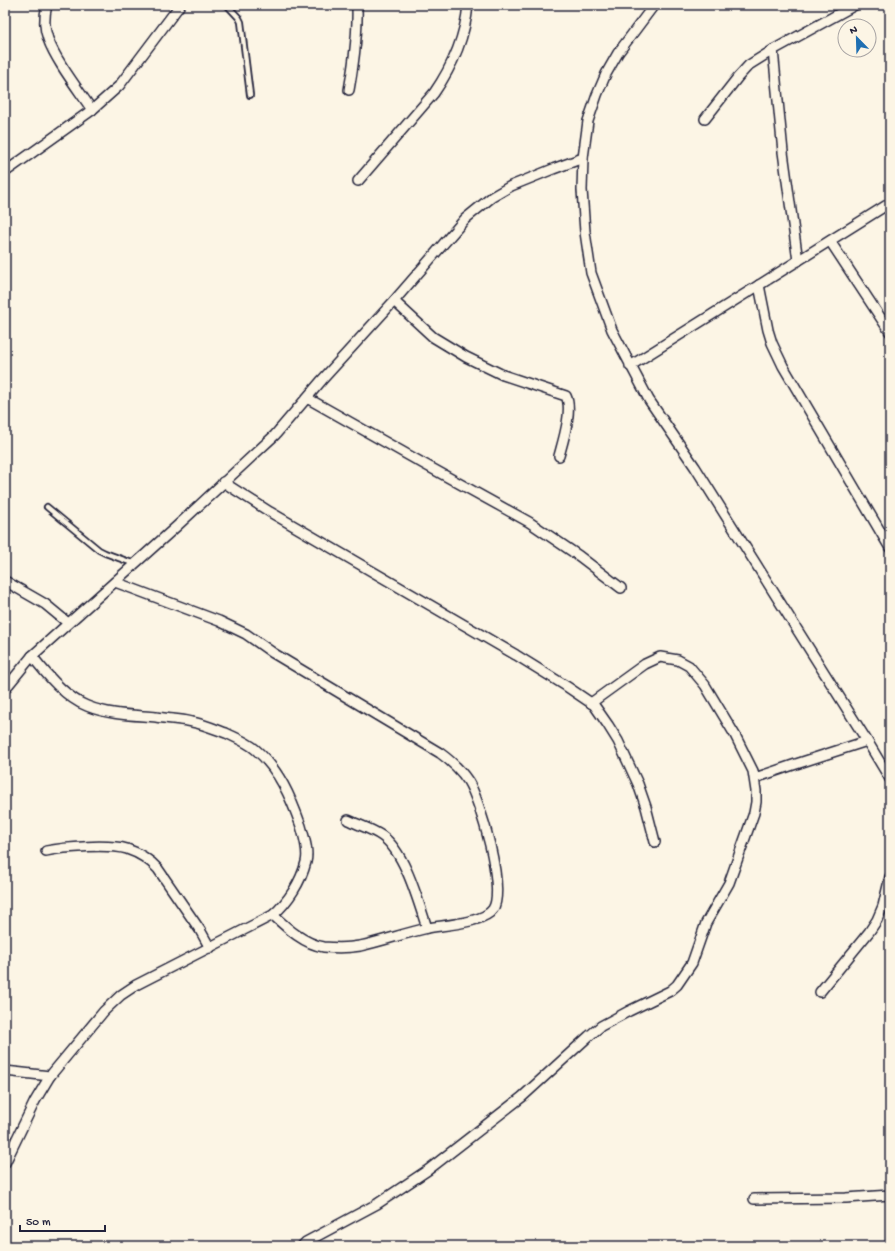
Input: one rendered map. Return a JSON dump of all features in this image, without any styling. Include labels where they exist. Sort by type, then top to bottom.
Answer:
[{"type":"street","points":[[47,5],[45,22],[48,38],[58,58],[92,110]]},
{"type":"street","points":[[5,172],[92,110],[119,86],[180,5]]},
{"type":"street","points":[[349,90],[356,44],[357,5]]},
{"type":"street","points":[[358,181],[430,98],[444,79],[461,40],[468,5]]},
{"type":"street","points":[[654,5],[628,38],[606,74],[588,120],[583,158],[582,190],[585,232],[591,273],[612,330],[649,400],[695,467],[890,779]]},
{"type":"street","points":[[705,119],[749,64],[855,5]]},
{"type":"street","points":[[773,50],[783,152],[798,261]]},
{"type":"street","points":[[5,689],[32,656],[68,622],[135,564],[275,435],[394,301],[455,229],[479,206],[511,186],[583,158]]},
{"type":"street","points":[[630,366],[890,203]]},
{"type":"street","points":[[830,241],[890,332]]},
{"type":"street","points":[[759,285],[770,336],[783,366],[890,548]]},
{"type":"street","points":[[394,301],[433,337],[466,357],[503,375],[566,396],[569,404],[560,456]]},
{"type":"street","points":[[307,398],[516,514],[579,556],[621,588]]},
{"type":"street","points":[[223,482],[270,512],[553,677],[590,703],[602,715],[612,730],[638,784],[646,807],[654,842]]},
{"type":"street","points":[[5,581],[45,604],[68,622]]},
{"type":"street","points":[[115,582],[212,618],[246,634],[273,653],[440,753],[456,766],[468,781],[477,800],[487,830],[497,884],[498,894],[496,903],[493,910],[488,914],[467,921],[427,928],[361,946],[352,947],[323,947],[304,939],[284,926],[273,915]]},
{"type":"street","points":[[5,1163],[35,1100],[50,1076],[104,1011],[136,984],[273,915],[282,907],[292,893],[306,861],[306,849],[290,798],[279,776],[254,748],[217,729],[193,722],[118,713],[87,706],[63,690],[47,675],[32,656]]},
{"type":"street","points":[[302,1246],[306,1242],[377,1204],[428,1170],[522,1097],[601,1026],[677,985],[692,963],[706,924],[729,883],[754,814],[756,802],[755,778],[753,771],[738,741],[705,685],[689,666],[678,660],[660,657],[645,664],[590,703]]},
{"type":"street","points":[[755,778],[867,741]]},
{"type":"street","points":[[348,820],[381,835],[397,851],[407,872],[427,928]]},
{"type":"street","points":[[46,851],[101,847],[126,849],[140,854],[151,861],[158,869],[200,930],[210,948]]},
{"type":"street","points":[[820,992],[878,920],[890,877]]},
{"type":"street","points":[[5,1071],[50,1076]]},
{"type":"street","points":[[754,1199],[846,1198],[890,1195]]},
{"type":"lane","points":[[227,5],[240,18],[250,95]]},
{"type":"lane","points":[[47,507],[99,550],[135,564]]}]
